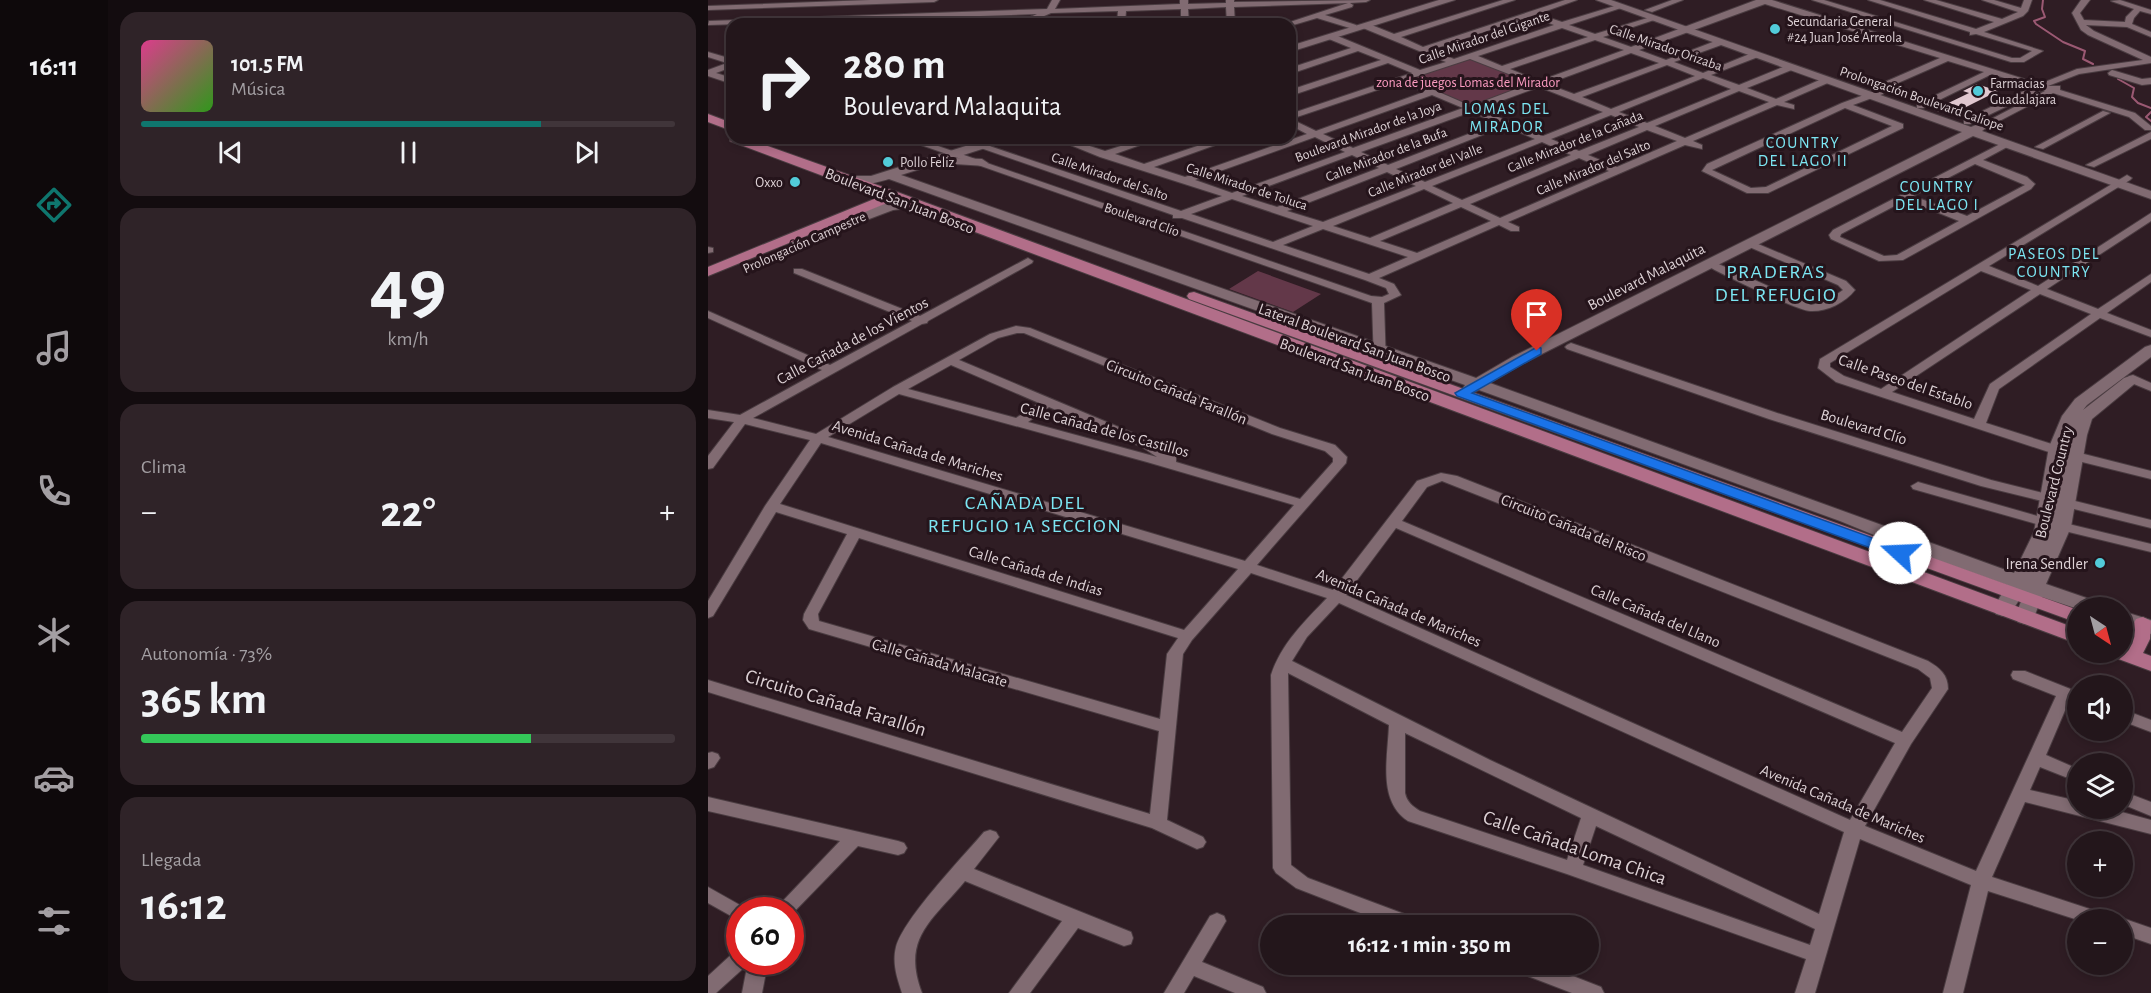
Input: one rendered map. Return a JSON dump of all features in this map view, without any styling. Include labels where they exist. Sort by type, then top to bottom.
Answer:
[{"type":"main road","points":[[708,118],[726,125]]},
{"type":"main road","name":"Boulevard San Juan Bosco","points":[[708,128],[726,135]]},
{"type":"main road","name":"Boulevard San Juan Bosco","points":[[749,144],[846,180],[869,180]]},
{"type":"main road","name":"Boulevard San Juan Bosco","points":[[778,144],[869,180],[907,198],[1337,356],[1380,357],[1856,537],[2067,612]]},
{"type":"main road","points":[[860,208],[871,198],[869,180]]},
{"type":"main road","name":"Boulevard San Juan Bosco","points":[[907,198],[939,202],[2003,609],[2025,596]]},
{"type":"main road","name":"Prolongación Campestre","points":[[708,272],[860,208],[907,198]]},
{"type":"main road","name":"Prolongación Campestre","points":[[708,282],[768,259],[907,198]]},
{"type":"main road","points":[[1856,537],[1930,551]]},
{"type":"main road","name":"Boulevard San Juan Bosco","points":[[2025,596],[2067,628]]},
{"type":"main road","points":[[2137,639],[2151,664]]},
{"type":"street","points":[[708,8],[811,2],[934,0],[927,16]]},
{"type":"street","points":[[1033,18],[1050,11],[1056,0]]},
{"type":"street","points":[[909,18],[1184,3],[1366,0]]},
{"type":"street","points":[[1296,22],[1366,0]]},
{"type":"street","points":[[1296,46],[1439,0]]},
{"type":"street","points":[[1296,46],[1450,0]]},
{"type":"street","points":[[1394,37],[1511,0]]},
{"type":"street","points":[[1540,0],[1555,6]]},
{"type":"street","points":[[1424,49],[1573,0]]},
{"type":"street","points":[[1601,0],[1619,3],[1689,27]]},
{"type":"street","points":[[1658,0],[1668,4]]},
{"type":"street","points":[[1501,69],[1650,14],[1679,0]]},
{"type":"street","points":[[1816,0],[2012,60],[2021,60],[2039,52],[2038,49],[1872,0]]},
{"type":"street","points":[[1928,0],[2001,21]]},
{"type":"street","points":[[1986,0],[2024,11]]},
{"type":"street","points":[[1929,53],[2024,11],[2028,0]]},
{"type":"street","points":[[2086,0],[2079,6],[2076,13],[2091,33],[2151,61]]},
{"type":"street","points":[[1761,1],[2132,115],[2150,132],[2091,165]]},
{"type":"street","name":"Boulevard Mirador de la Joya","points":[[1159,224],[1179,214],[1761,1]]},
{"type":"street","points":[[2115,1],[2151,12]]},
{"type":"street","points":[[801,18],[811,2]]},
{"type":"street","points":[[1230,2],[1231,18]]},
{"type":"street","points":[[1184,3],[1185,18]]},
{"type":"street","name":"Calle Mirador del Gigante","points":[[1296,118],[1401,79],[1563,25],[1619,3]]},
{"type":"street","points":[[1121,18],[1122,8]]},
{"type":"street","points":[[2128,25],[2130,17],[2139,8]]},
{"type":"street","name":"Calle Mirador Orizaba","points":[[1532,14],[1791,107]]},
{"type":"street","points":[[1317,15],[1353,27]]},
{"type":"street","points":[[2081,22],[2128,25],[2151,35]]},
{"type":"street","points":[[708,23],[726,23]]},
{"type":"street","points":[[708,23],[726,29]]},
{"type":"street","points":[[1366,26],[1454,62]]},
{"type":"street","name":"Prolongación Boulevard Calíope","points":[[1689,27],[1721,42],[1827,80],[1920,106],[1970,127],[1991,149],[2151,186]]},
{"type":"street","name":"Prolongación Boulevard Calíope","points":[[1689,27],[1970,127],[2040,147],[2091,165],[2151,195]]},
{"type":"street","points":[[1332,37],[1419,73]]},
{"type":"street","points":[[1572,98],[1721,42]]},
{"type":"street","points":[[1296,68],[1359,48]]},
{"type":"street","points":[[708,54],[726,61]]},
{"type":"street","name":"Calle Mirador del Valle","points":[[1272,246],[1540,138],[1755,55]]},
{"type":"street","points":[[1470,56],[1699,147]]},
{"type":"street","points":[[1845,105],[1900,126],[1768,190],[1750,191],[1707,171],[1710,166],[1947,58]]},
{"type":"street","points":[[1296,91],[1389,60]]},
{"type":"street","name":"Boulevard Malaquita","points":[[1469,389],[1518,360],[1785,227],[2039,87],[2077,72],[2151,61]]},
{"type":"street","points":[[708,73],[726,66]]},
{"type":"street","name":"Calle Mirador de la Cañada","points":[[1371,241],[1791,67]]},
{"type":"street","name":"Boulevard Malaquita","points":[[1970,127],[2052,90],[2088,77],[2151,68]]},
{"type":"street","points":[[1920,106],[1990,72]]},
{"type":"street","points":[[708,73],[726,79]]},
{"type":"street","points":[[2112,73],[2142,82],[2151,81]]},
{"type":"street","points":[[1401,79],[1618,171]]},
{"type":"street","name":"Calle Mirador del Salto","points":[[1369,278],[1827,80]]},
{"type":"street","points":[[1296,141],[1432,92]]},
{"type":"street","points":[[2040,147],[2106,113]]},
{"type":"street","points":[[1296,123],[1515,229]]},
{"type":"street","name":"Calle Mirador de la Bufa","points":[[1277,211],[1505,123]]},
{"type":"street","name":"Boulevard Clío","points":[[925,144],[1378,300]]},
{"type":"street","points":[[869,180],[976,144]]},
{"type":"street","name":"Calle Mirador del Salto","points":[[976,144],[1369,278],[1395,290],[1395,295],[1389,299],[1378,300]]},
{"type":"street","points":[[999,153],[1003,144]]},
{"type":"street","name":"Calle Mirador de Toluca","points":[[1073,144],[1418,257]]},
{"type":"street","points":[[1103,155],[1137,144]]},
{"type":"street","points":[[1142,168],[1212,144]]},
{"type":"street","points":[[1184,181],[1288,144]]},
{"type":"street","points":[[1991,149],[2030,184],[2028,187],[1899,258],[1891,260],[1875,257],[1836,239],[1834,235],[1837,232],[1906,197],[1991,149]]},
{"type":"street","points":[[869,180],[951,152]]},
{"type":"street","points":[[919,164],[956,161],[982,163]]},
{"type":"street","name":"Lateral Boulevard San Juan Bosco","points":[[869,180],[1380,357]]},
{"type":"street","name":"Calle Paseo del Establo","points":[[2122,181],[1824,362],[1824,368],[1829,374],[2075,456],[2151,475]]},
{"type":"street","points":[[1906,197],[1967,220]]},
{"type":"street","points":[[1884,393],[2151,216]]},
{"type":"street","points":[[1710,264],[1809,308],[1825,306],[1849,290],[1842,283],[1751,244]]},
{"type":"street","name":"Calle Cañada de los Vientos","points":[[708,465],[742,419],[1028,261]]},
{"type":"street","points":[[1981,267],[2151,334]]},
{"type":"street","points":[[798,271],[923,321]]},
{"type":"street","points":[[1979,423],[1994,387],[2151,278]]},
{"type":"street","points":[[1378,300],[1380,357]]},
{"type":"street","points":[[708,314],[831,370]]},
{"type":"street","name":"Circuito Cañada Farallón","points":[[708,613],[772,506],[818,438],[949,360],[1005,331],[1026,330],[1276,431],[1337,452],[1340,457],[1339,463],[1187,636],[1175,654],[1158,823]]},
{"type":"street","name":"Boulevard Clío","points":[[1571,347],[1795,423],[1986,483],[2151,524]]},
{"type":"street","name":"Boulevard Country","points":[[2054,524],[2048,498],[2062,429],[2071,412],[2151,350]]},
{"type":"street","points":[[949,360],[1147,444],[1178,465]]},
{"type":"street","name":"Boulevard Country","points":[[2025,596],[2043,566],[2054,524],[2068,503],[2078,435],[2085,417],[2151,365]]},
{"type":"street","points":[[2133,380],[2151,387]]},
{"type":"street","points":[[1469,389],[1846,517],[1930,551],[2025,596],[2067,603]]},
{"type":"street","name":"Calle Cañada de los Castillos","points":[[897,390],[1131,455],[1178,465],[1304,504]]},
{"type":"street","points":[[1018,423],[1049,401]]},
{"type":"street","name":"Avenida Cañada de Mariches","points":[[708,414],[742,419],[818,438],[1248,567],[1336,596],[1854,829],[1982,881],[2067,909]]},
{"type":"street","name":"Circuito Cañada del Risco","points":[[1282,663],[1422,484],[1441,477],[1452,479],[1923,665],[1938,675],[1941,681],[1940,689],[1905,740],[1854,829],[1805,993]]},
{"type":"street","points":[[1918,486],[2151,548]]},
{"type":"street","name":"Calle Cañada de Indias","points":[[772,506],[1187,636]]},
{"type":"street","name":"Calle Cañada del Llano","points":[[1393,522],[1905,740]]},
{"type":"street","name":"Calle Cañada Malacate","points":[[855,533],[811,614],[810,620],[814,625],[1167,727]]},
{"type":"street","points":[[1282,663],[1279,687],[1282,868],[1302,883],[1387,915]]},
{"type":"street","name":"Calle Cañada Loma Chica","points":[[1282,663],[1397,723],[1590,816],[1825,924]]},
{"type":"street","points":[[2019,675],[2067,693]]},
{"type":"street","name":"Circuito Cañada Farallón","points":[[708,686],[1158,823],[1197,842]]},
{"type":"street","points":[[1953,993],[1982,881],[2036,758],[2067,702]]},
{"type":"street","points":[[2133,719],[2151,726]]},
{"type":"street","name":"Calle Cañada Loma Chica","points":[[1397,723],[1396,793],[1398,802],[1414,816],[1573,869],[1816,955]]},
{"type":"street","points":[[2036,758],[2067,771]]},
{"type":"street","points":[[2021,794],[2067,805]]},
{"type":"street","points":[[2133,802],[2151,809]]},
{"type":"street","points":[[708,804],[898,848]]},
{"type":"street","points":[[1573,869],[1590,816]]},
{"type":"street","points":[[2121,819],[2151,827]]},
{"type":"street","points":[[912,993],[903,962],[904,946],[912,932],[990,837]]},
{"type":"street","points":[[798,897],[853,839]]},
{"type":"street","points":[[962,872],[1124,938]]},
{"type":"street","points":[[708,894],[726,905]]},
{"type":"street","points":[[1019,993],[1075,918]]},
{"type":"street","points":[[1174,993],[1217,921]]},
{"type":"street","points":[[2133,930],[2151,936]]},
{"type":"street","points":[[1190,966],[1256,993]]},
{"type":"street","points":[[708,988],[726,972]]},
{"type":"street","points":[[742,975],[753,987]]},
{"type":"street","points":[[1547,975],[1594,993]]},
{"type":"green space","name":"zona de juegos Lomas del Mirador","points":[[1468,56],[1536,84],[1470,109],[1400,79]]},
{"type":"green space","points":[[1258,271],[1321,294],[1293,312],[1229,289]]},
{"type":"building","points":[[1977,84],[1998,91],[1950,115],[1934,110],[1969,93],[1963,91]]},
{"type":"waterway","points":[[2043,0],[2042,9],[2045,17],[2034,21],[2036,24],[2063,42],[2085,51],[2083,59],[2093,64]]},
{"type":"waterway","points":[[2118,79],[2134,88],[2132,97],[2138,103],[2151,108]]},
{"type":"waterway","points":[[2151,112],[2146,117],[2151,121]]},
{"type":"place","name":"Secundaria General #24 Juan José Arreola","points":[[1775,29]]},
{"type":"place","name":"Farmacias Guadalajara","points":[[1978,91]]},
{"type":"place","name":"Pollo Feliz","points":[[888,162]]},
{"type":"place","name":"Oxxo","points":[[795,182]]},
{"type":"place","name":"Irena Sendler","points":[[2100,563]]},
{"type":"district","name":"LOMAS DEL MIRADOR","points":[[1507,117]]},
{"type":"district","name":"COUNTRY DEL LAGO II","points":[[1803,151]]},
{"type":"district","name":"COUNTRY DEL LAGO I","points":[[1937,195]]},
{"type":"district","name":"PASEOS DEL COUNTRY","points":[[2054,262]]},
{"type":"district","name":"PRADERAS DEL REFUGIO","points":[[1776,282]]},
{"type":"district","name":"CAÑADA DEL REFUGIO 1A SECCION","points":[[1025,514]]},
{"type":"route","points":[[1537,351],[1461,393],[1900,553]]}]
